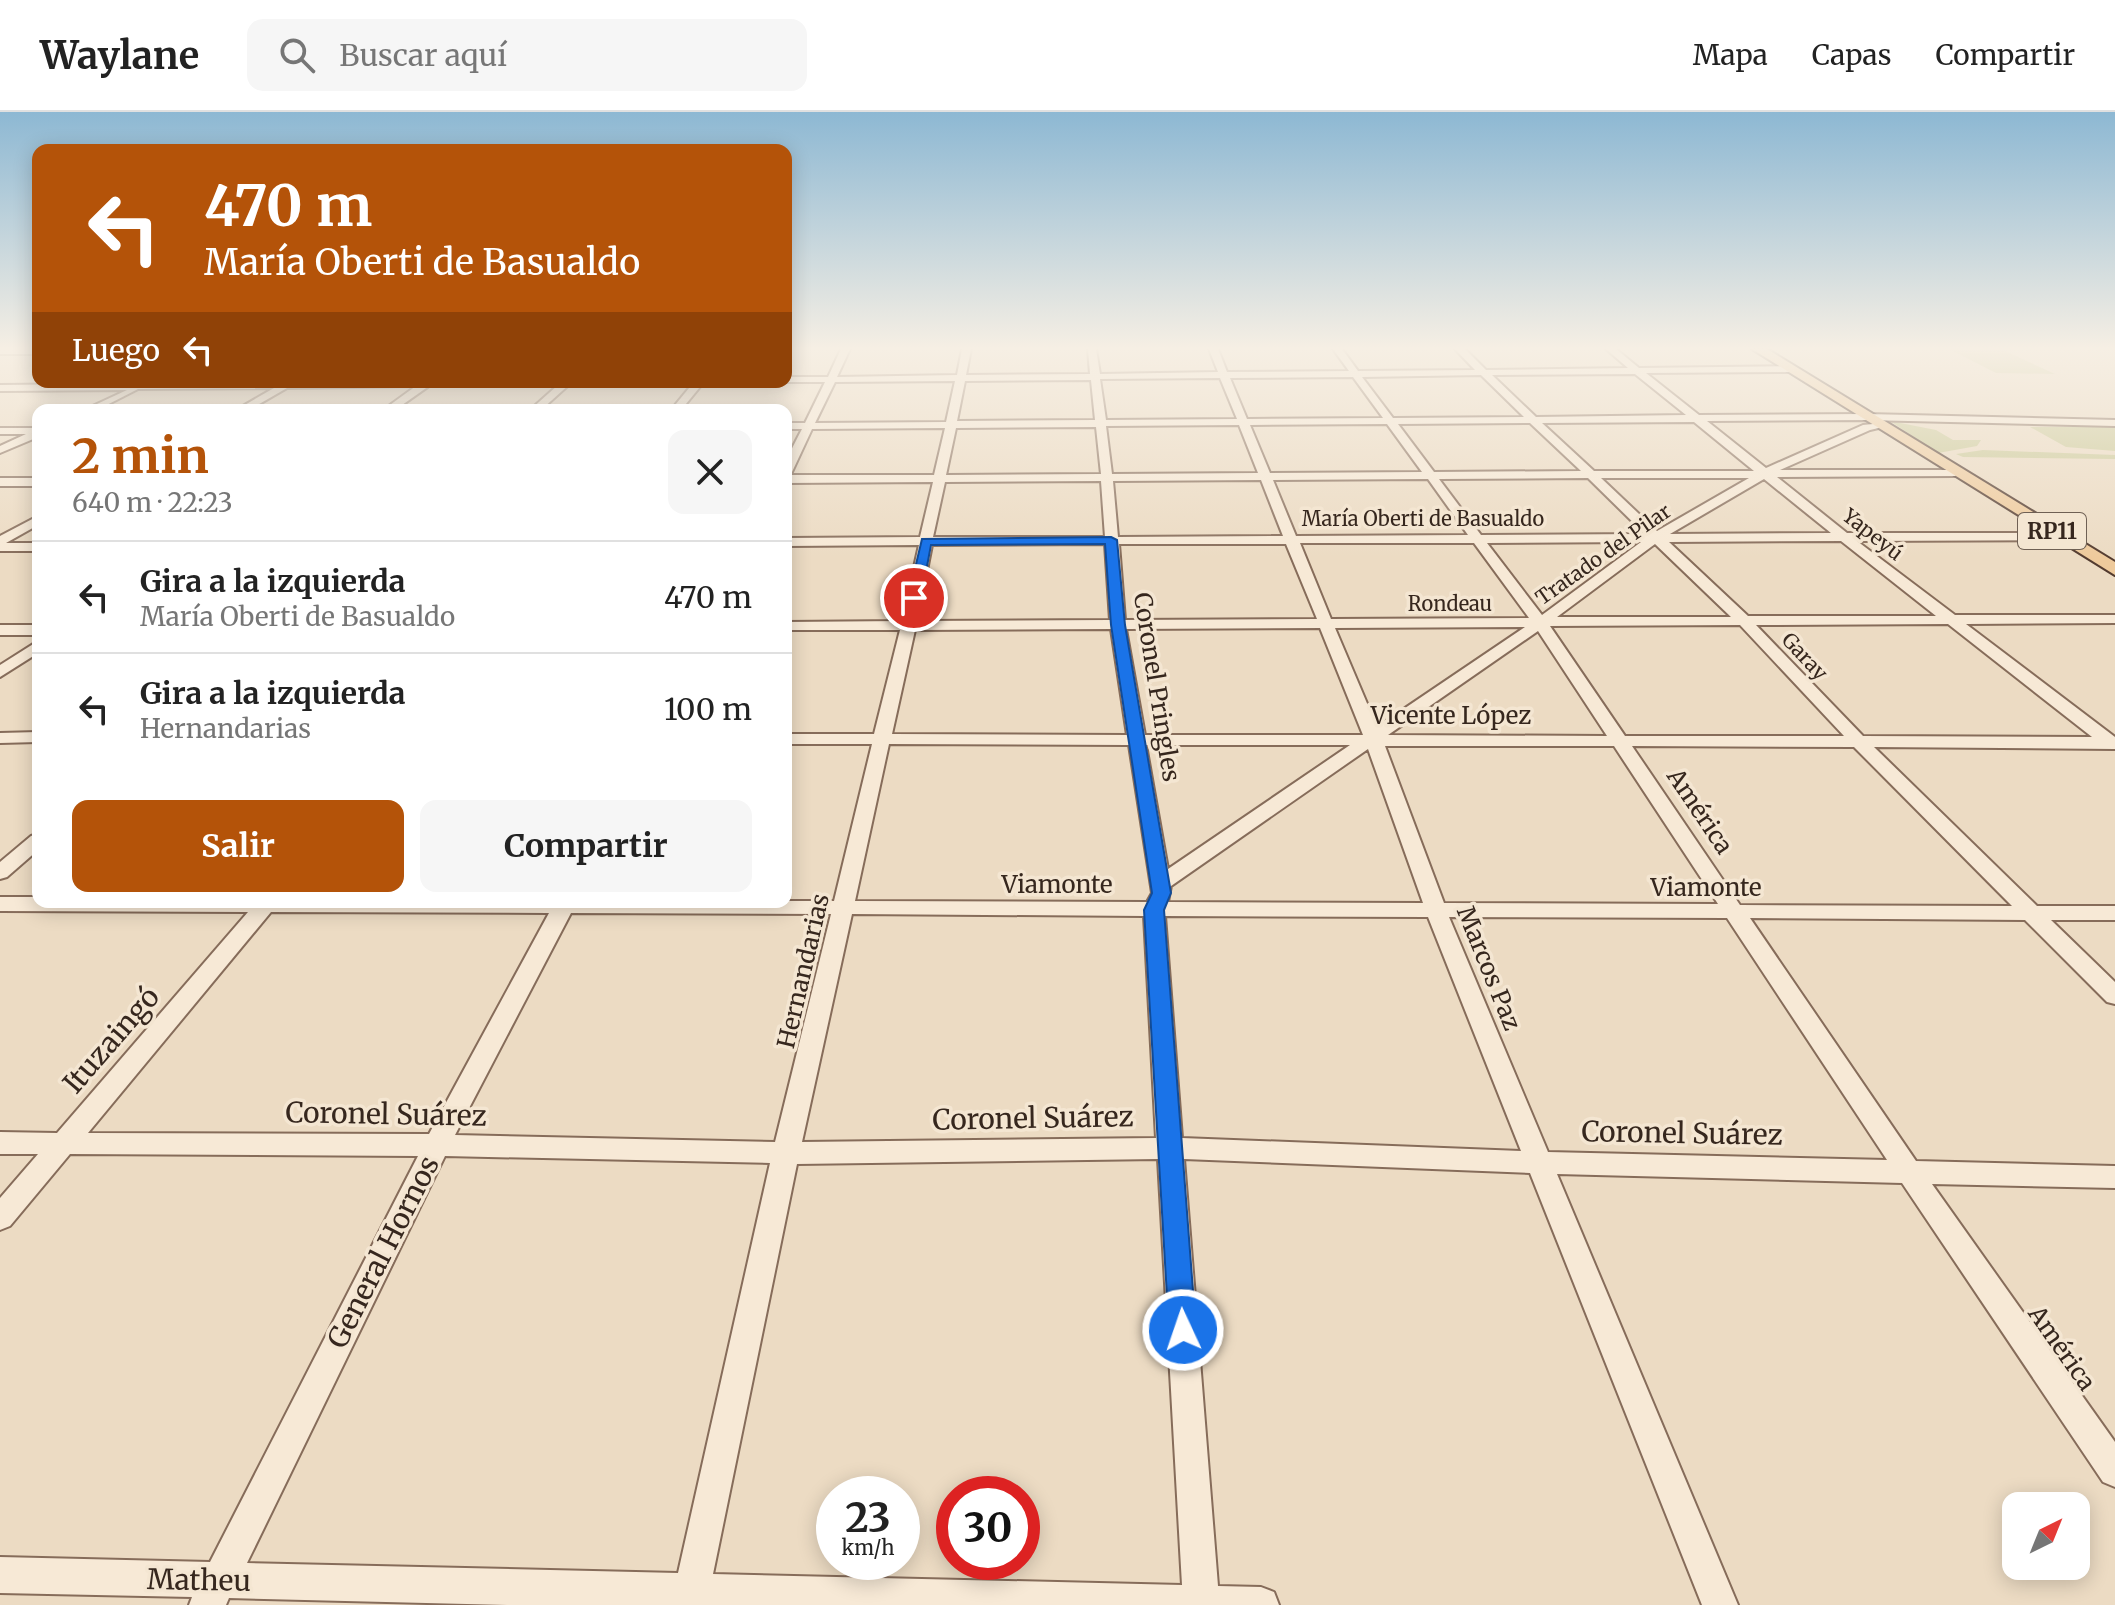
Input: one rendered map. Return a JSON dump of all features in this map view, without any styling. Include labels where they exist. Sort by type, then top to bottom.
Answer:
[{"type":"main road","name":"RP11","points":[[1877,420],[1955,473],[2115,570]]},
{"type":"main road","name":"RP11","points":[[1877,420],[1986,486],[1989,491]]},
{"type":"street","points":[[792,459],[812,419]]},
{"type":"street","name":"Hernandarias","points":[[690,1598],[786,1153],[883,739],[951,419]]},
{"type":"street","name":"Coronel Pringles","points":[[1100,419],[1118,625],[1162,893],[1154,910],[1201,1604]]},
{"type":"street","name":"Marcos Paz","points":[[1241,419],[1373,738],[1437,913],[1720,1605]]},
{"type":"street","name":"América","points":[[1389,419],[1540,623],[1738,913],[1907,1169],[2115,1470]]},
{"type":"street","name":"Garay","points":[[1532,419],[1744,621],[1856,739],[2115,996]]},
{"type":"street","points":[[792,426],[1697,420],[2115,421]]},
{"type":"street","name":"Yapeyú","points":[[1697,420],[1845,538],[2113,743]]},
{"type":"street","name":"Tratado del Pilar","points":[[1160,884],[1540,623],[1656,537],[1765,473],[1877,420]]},
{"type":"street","points":[[0,431],[32,432]]},
{"type":"street","points":[[0,450],[32,435]]},
{"type":"street","points":[[792,479],[1955,473]]},
{"type":"street","points":[[0,482],[32,482]]},
{"type":"street","points":[[0,541],[32,523]]},
{"type":"street","name":"María Oberti de Basualdo","points":[[792,542],[2061,536]]},
{"type":"street","points":[[0,547],[32,547]]},
{"type":"street","name":"Rondeau","points":[[792,626],[2115,619]]},
{"type":"street","points":[[0,630],[32,630]]},
{"type":"street","points":[[0,672],[32,650]]},
{"type":"street","points":[[0,738],[32,737]]},
{"type":"street","name":"Vicente López","points":[[792,739],[1856,739],[2113,743]]},
{"type":"street","points":[[0,873],[32,845]]},
{"type":"street","name":"Viamonte","points":[[0,904],[32,904]]},
{"type":"street","name":"Ituzaingó","points":[[0,1218],[263,908]]},
{"type":"street","name":"General Hornos","points":[[213,1592],[437,1145],[563,908]]},
{"type":"street","name":"Viamonte","points":[[704,908],[1437,913],[2115,913]]},
{"type":"street","name":"Coronel Suárez","points":[[0,1143],[437,1145],[786,1153],[1171,1148],[1541,1163],[1907,1169],[2115,1177]]},
{"type":"street","name":"Matheu","points":[[0,1575],[213,1592],[1261,1605]]},
{"type":"shaded area","points":[[1890,421],[1936,430],[1953,440],[1981,440],[1977,446],[1938,453]]},
{"type":"shaded area","points":[[2030,427],[2115,427],[2115,451],[2066,447]]},
{"type":"shaded area","points":[[1983,450],[2115,455],[2115,459],[1963,457],[1956,454]]},
{"type":"route","points":[[914,598],[926,541],[1111,540],[1118,625],[1162,893],[1154,910],[1183,1330]]}]
